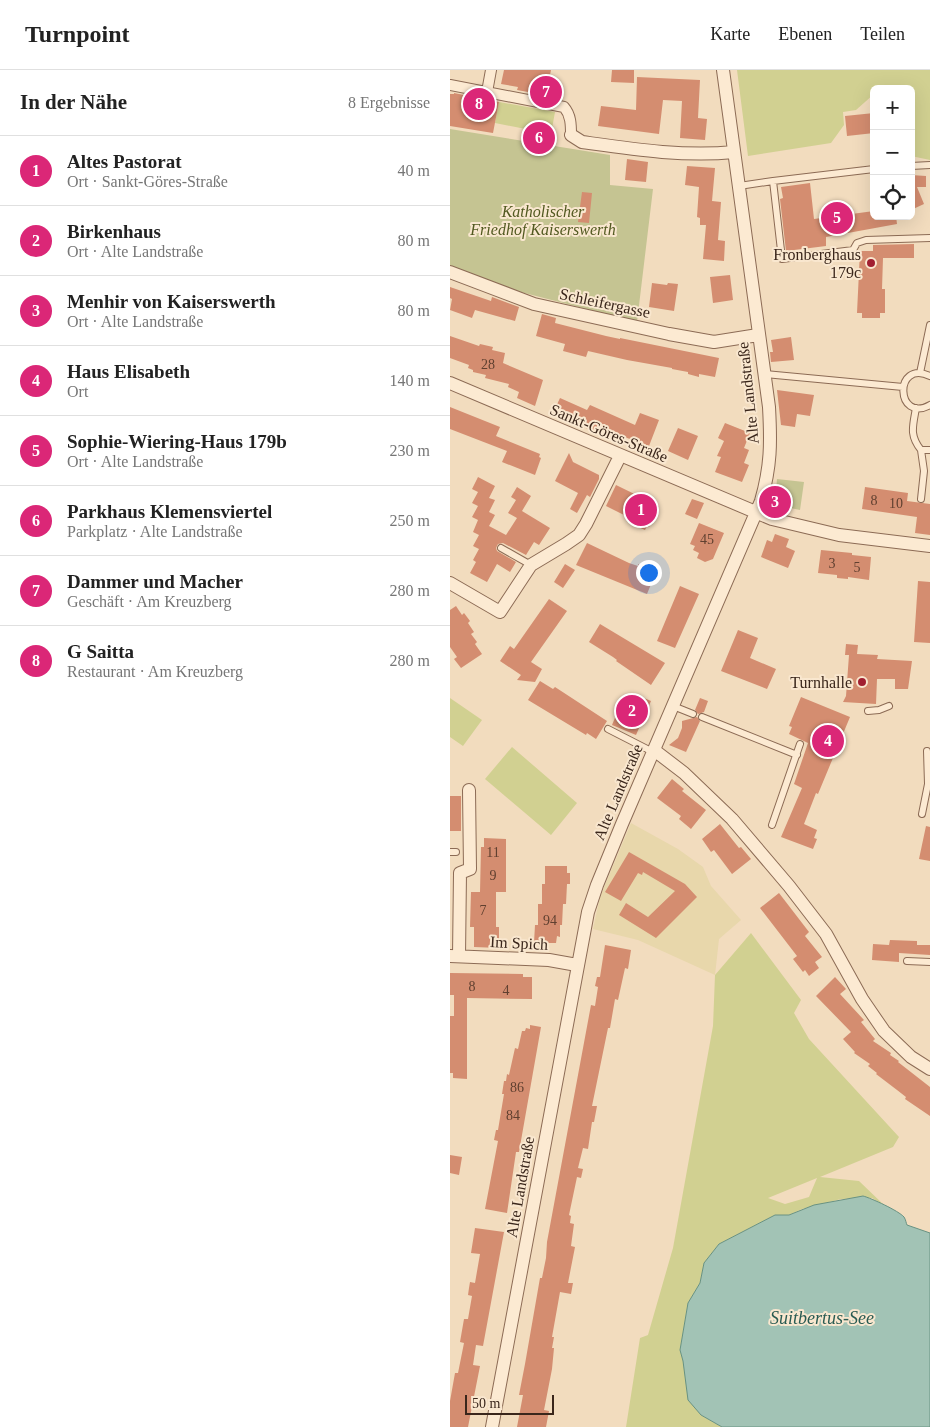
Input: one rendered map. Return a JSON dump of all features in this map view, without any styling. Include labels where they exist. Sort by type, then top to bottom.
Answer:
[{"type":"street","points":[[487,92],[492,70]]},
{"type":"street","name":"Alte Landstraße","points":[[492,1427],[588,912],[597,885],[756,513],[766,483],[771,453],[769,407],[723,70]]},
{"type":"street","points":[[450,85],[564,107],[571,122],[571,135],[582,142],[664,152],[700,154],[734,152]]},
{"type":"street","name":"Schleifergasse","points":[[450,272],[534,304],[678,336],[714,342],[758,335]]},
{"type":"street","name":"Sankt-Göres-Straße","points":[[450,384],[756,513],[816,531],[930,546]]},
{"type":"street","points":[[450,583],[500,612],[531,565],[579,534],[586,524],[620,456]]},
{"type":"street","points":[[654,751],[684,773],[732,819],[789,886],[826,934],[862,999],[884,1031],[911,1057],[930,1070]]},
{"type":"street","name":"Im Spich","points":[[470,790],[470,869],[455,873],[455,956],[549,960],[578,965]]},
{"type":"lane","points":[[915,166],[930,165]]},
{"type":"lane","points":[[739,186],[870,169]]},
{"type":"lane","points":[[773,181],[782,258],[853,250],[857,243],[871,239],[930,238]]},
{"type":"lane","points":[[920,373],[930,325]]},
{"type":"lane","points":[[930,376],[920,373],[909,377],[903,387],[904,398],[911,406],[922,408],[930,405]]},
{"type":"lane","points":[[764,374],[903,387]]},
{"type":"lane","points":[[916,408],[913,435],[915,442],[921,450],[924,471],[921,499]]},
{"type":"lane","points":[[921,450],[930,450]]},
{"type":"lane","points":[[501,548],[531,565]]},
{"type":"lane","points":[[673,706],[693,714]]},
{"type":"lane","points":[[868,711],[879,710],[889,706]]},
{"type":"lane","points":[[702,717],[796,755]]},
{"type":"lane","points":[[608,729],[654,751]]},
{"type":"lane","points":[[772,824],[800,744]]},
{"type":"lane","points":[[922,814],[928,784],[927,751]]},
{"type":"lane","points":[[907,961],[930,962]]},
{"type":"shaded area","points":[[737,70],[930,70],[930,160],[915,157],[915,85],[870,85],[870,98],[856,110],[843,112],[844,125],[831,143],[748,156]]},
{"type":"shaded area","points":[[499,102],[555,112],[551,134],[495,123]]},
{"type":"shaded area","points":[[450,698],[482,720],[463,746],[450,737]]},
{"type":"shaded area","points":[[512,747],[577,803],[551,835],[485,779]]},
{"type":"shaded area","points":[[631,823],[678,849],[703,867],[711,886],[741,920],[719,939],[715,975],[638,940],[593,929],[600,897]]},
{"type":"shaded area","points":[[751,933],[801,1000],[794,1013],[809,1039],[899,1137],[893,1147],[820,1177],[859,1181],[885,1206],[872,1198],[841,1199],[802,1209],[789,1215],[775,1215],[719,1244],[704,1263],[700,1283],[688,1303],[680,1350],[701,1415],[722,1427],[626,1427],[640,1338],[648,1335],[673,1248],[713,1026],[715,975]],"holes":[[[817,1178],[809,1197],[785,1204],[768,1198]]]},
{"type":"green space","name":"Katholischer Friedhof Kaiserswerth","points":[[450,129],[610,155],[610,185],[653,189],[637,322],[505,288],[450,266]]},
{"type":"green space","points":[[777,479],[804,482],[800,510],[788,507],[780,501],[777,492]]},
{"type":"water","name":"Suitbertus-See","points":[[863,1196],[897,1211],[904,1217],[907,1225],[930,1233],[930,1427],[722,1427],[701,1415],[688,1400],[680,1350],[688,1303],[700,1283],[704,1263],[719,1244],[775,1215],[789,1215],[814,1205]]},
{"type":"building","points":[[504,70],[551,70],[549,80],[556,90],[555,97],[517,90],[518,87],[501,84]]},
{"type":"building","points":[[612,70],[634,70],[634,83],[611,82]]},
{"type":"building","points":[[637,77],[700,80],[698,118],[707,119],[705,140],[680,138],[682,101],[663,100],[659,134],[598,126],[601,106],[636,110]]},
{"type":"building","points":[[454,93],[499,102],[493,133],[450,126],[450,94]]},
{"type":"building","points":[[870,113],[870,133],[847,136],[845,116]]},
{"type":"building","points":[[627,159],[648,162],[646,182],[625,180]]},
{"type":"building","points":[[687,166],[715,168],[712,201],[721,202],[718,240],[725,241],[724,261],[703,259],[706,225],[700,225],[700,218],[697,217],[699,187],[685,185]]},
{"type":"building","points":[[915,175],[926,176],[926,187],[917,187],[924,204],[915,208]]},
{"type":"building","points":[[810,183],[814,219],[870,212],[870,220],[896,220],[897,224],[826,237],[826,246],[786,251],[780,199],[783,198],[781,187]]},
{"type":"building","points":[[582,192],[592,193],[589,223],[578,222]]},
{"type":"building","name":"Fronberghaus 179c","points":[[914,244],[914,258],[883,258],[882,289],[885,289],[885,313],[880,313],[880,318],[862,318],[862,313],[857,313],[860,251],[873,251],[873,245]]},
{"type":"building","points":[[730,275],[733,300],[713,303],[710,277]]},
{"type":"building","points":[[652,283],[678,284],[674,311],[649,307]]},
{"type":"building","points":[[450,287],[491,301],[492,297],[519,307],[515,321],[475,310],[472,318],[450,310],[452,299],[450,298]]},
{"type":"building","points":[[542,314],[556,318],[555,323],[606,336],[719,358],[715,377],[699,374],[699,377],[672,368],[588,351],[586,357],[563,351],[565,344],[536,336]]},
{"type":"building","points":[[450,336],[479,346],[480,344],[493,347],[492,350],[505,353],[503,363],[543,380],[535,406],[517,398],[519,392],[508,387],[509,384],[485,378],[486,375],[473,372],[473,370],[468,368],[469,365],[450,358]]},
{"type":"building","points":[[791,337],[794,360],[771,362],[770,352],[773,352],[771,340]]},
{"type":"building","points":[[777,390],[814,395],[810,416],[797,414],[795,427],[781,425]]},
{"type":"building","points":[[560,398],[587,410],[590,405],[635,425],[640,413],[659,420],[649,446],[619,435],[616,442],[553,413]]},
{"type":"building","points":[[450,407],[500,427],[496,436],[540,454],[539,457],[541,458],[535,475],[502,462],[507,451],[450,429]]},
{"type":"building","points":[[725,423],[750,433],[744,448],[749,450],[744,463],[749,465],[742,482],[715,472],[721,457],[717,456],[724,441],[718,438]]},
{"type":"building","points":[[678,428],[698,436],[688,460],[668,451]]},
{"type":"building","points":[[569,453],[573,462],[599,475],[599,479],[590,497],[587,495],[577,513],[570,509],[578,493],[555,481]]},
{"type":"building","points":[[478,477],[495,486],[489,498],[495,500],[489,512],[495,515],[489,526],[506,535],[517,518],[508,513],[516,500],[511,497],[517,487],[531,496],[522,511],[550,528],[539,545],[534,542],[526,555],[503,543],[498,544],[497,551],[516,562],[510,572],[497,564],[487,582],[470,573],[476,562],[473,560],[479,549],[473,546],[479,535],[473,532],[478,520],[472,517],[478,506],[472,503],[478,492],[472,489]]},
{"type":"building","points":[[616,485],[659,506],[649,527],[647,526],[645,530],[634,525],[636,521],[606,506]]},
{"type":"building","points":[[865,487],[908,493],[907,501],[930,504],[930,535],[915,533],[917,517],[862,509]]},
{"type":"building","points":[[692,499],[704,503],[697,519],[685,514]]},
{"type":"building","points":[[699,523],[724,533],[713,559],[705,562],[697,558],[699,553],[693,550],[695,546],[690,544]]},
{"type":"building","points":[[775,534],[789,539],[786,547],[795,551],[788,568],[761,557],[767,540],[772,542]]},
{"type":"building","points":[[587,543],[629,563],[638,566],[638,564],[656,572],[647,594],[576,565]]},
{"type":"building","points":[[821,550],[871,557],[869,580],[848,577],[848,579],[837,578],[837,575],[818,573]]},
{"type":"building","points":[[565,564],[575,570],[563,588],[554,582]]},
{"type":"building","points":[[918,581],[930,582],[930,643],[914,642]]},
{"type":"building","points":[[680,586],[699,594],[675,648],[657,641]]},
{"type":"building","points":[[549,599],[567,611],[531,662],[542,669],[535,682],[517,680],[521,675],[500,661],[510,646],[514,649]]},
{"type":"building","points":[[456,606],[462,615],[464,613],[470,621],[468,623],[474,632],[471,634],[482,654],[461,668],[454,659],[457,657],[450,647],[450,610]]},
{"type":"building","points":[[600,624],[665,663],[651,685],[589,642]]},
{"type":"building","points":[[738,630],[758,638],[750,658],[776,669],[767,689],[721,671]]},
{"type":"building","name":"Turnhalle","points":[[846,644],[858,645],[857,654],[878,655],[877,659],[912,661],[908,689],[895,689],[895,679],[877,679],[876,704],[843,702],[846,696],[849,655],[845,655]]},
{"type":"building","points":[[540,681],[553,689],[555,687],[607,721],[596,739],[587,733],[586,735],[528,700]]},
{"type":"building","points":[[632,693],[651,701],[636,735],[612,725],[621,703],[627,705]]},
{"type":"building","points":[[801,697],[850,717],[804,824],[817,830],[814,838],[817,839],[813,849],[781,837],[802,788],[794,784],[808,743],[789,734],[792,727],[789,726]]},
{"type":"building","points":[[700,698],[708,701],[704,712],[698,714],[695,710]]},
{"type":"building","points":[[697,717],[700,721],[686,752],[669,745],[678,738],[682,728],[682,721]]},
{"type":"building","points":[[672,779],[684,789],[682,791],[706,810],[691,829],[679,819],[681,816],[657,798]]},
{"type":"building","points":[[450,796],[461,796],[461,831],[450,831]]},
{"type":"building","points":[[720,824],[739,848],[741,847],[751,859],[732,874],[714,850],[711,852],[702,839]]},
{"type":"building","points":[[926,826],[930,827],[930,861],[919,859]]},
{"type":"building","points":[[484,838],[506,839],[506,892],[496,892],[496,927],[499,927],[499,948],[474,947],[474,927],[470,927],[471,892],[480,892],[481,847],[484,847]]},
{"type":"building","points":[[629,852],[685,884],[697,897],[656,938],[619,915],[626,903],[648,917],[675,891],[643,872],[642,875],[638,873],[621,901],[605,892]]},
{"type":"building","points":[[545,866],[567,866],[567,873],[570,873],[570,884],[567,884],[566,904],[563,904],[560,937],[557,936],[556,943],[534,943],[535,925],[538,925],[538,904],[542,904],[542,884],[545,884]]},
{"type":"building","points":[[779,893],[809,932],[805,936],[822,957],[815,962],[819,968],[809,976],[805,970],[803,972],[793,959],[797,956],[760,908]]},
{"type":"building","points":[[890,940],[917,941],[917,945],[930,945],[930,955],[899,953],[899,962],[872,960],[873,944],[889,945]]},
{"type":"building","points":[[605,945],[631,950],[628,969],[625,968],[618,1000],[615,999],[610,1028],[608,1028],[592,1106],[597,1106],[594,1122],[592,1122],[588,1149],[583,1148],[578,1168],[583,1169],[581,1178],[577,1177],[569,1215],[571,1216],[570,1223],[574,1224],[571,1246],[575,1247],[568,1283],[573,1283],[571,1294],[560,1292],[552,1337],[554,1337],[552,1348],[554,1348],[552,1369],[544,1410],[549,1411],[546,1427],[517,1427],[523,1395],[519,1395],[540,1278],[542,1278],[546,1258],[547,1242],[591,1005],[595,1006],[598,987],[595,986],[597,977],[600,977]]},
{"type":"building","points":[[450,973],[523,974],[523,977],[532,977],[532,999],[467,998],[467,1079],[453,1078],[453,1073],[450,1073],[450,1016],[454,1016],[454,995],[450,995]]},
{"type":"building","points":[[835,977],[846,989],[840,994],[864,1020],[861,1022],[875,1039],[873,1041],[891,1053],[890,1055],[898,1062],[930,1087],[930,1116],[905,1099],[906,1097],[876,1074],[868,1066],[870,1064],[854,1053],[843,1039],[851,1032],[816,996]]},
{"type":"building","points":[[530,1025],[541,1027],[519,1152],[516,1152],[507,1213],[485,1209],[498,1141],[494,1140],[496,1130],[498,1130],[504,1094],[502,1094],[504,1081],[506,1081],[507,1074],[509,1075],[515,1048],[518,1049],[522,1031],[525,1031],[526,1028],[530,1029]]},
{"type":"building","points":[[450,1155],[462,1157],[459,1175],[450,1173]]},
{"type":"building","points":[[475,1228],[504,1232],[483,1346],[476,1345],[473,1365],[480,1366],[468,1427],[450,1427],[450,1401],[455,1373],[458,1373],[464,1343],[460,1342],[464,1319],[468,1319],[472,1296],[468,1295],[470,1282],[475,1283],[480,1254],[471,1253]]},
{"type":"place","name":"Dammer und Macher","points":[[546,92]]},
{"type":"place","name":"G Saitta","points":[[479,104]]},
{"type":"place","name":"Parkhaus Klemensviertel","points":[[539,138]]},
{"type":"place","name":"Sophie-Wiering-Haus 179b","points":[[837,218]]},
{"type":"place","name":"Fronberghaus 179c","points":[[871,263]]},
{"type":"place","name":"Menhir von Kaiserswerth","points":[[775,502]]},
{"type":"place","name":"Altes Pastorat","points":[[641,510]]},
{"type":"place","name":"Turnhalle","points":[[862,682]]},
{"type":"place","name":"Birkenhaus","points":[[632,711]]},
{"type":"place","name":"Haus Elisabeth","points":[[828,741]]}]
